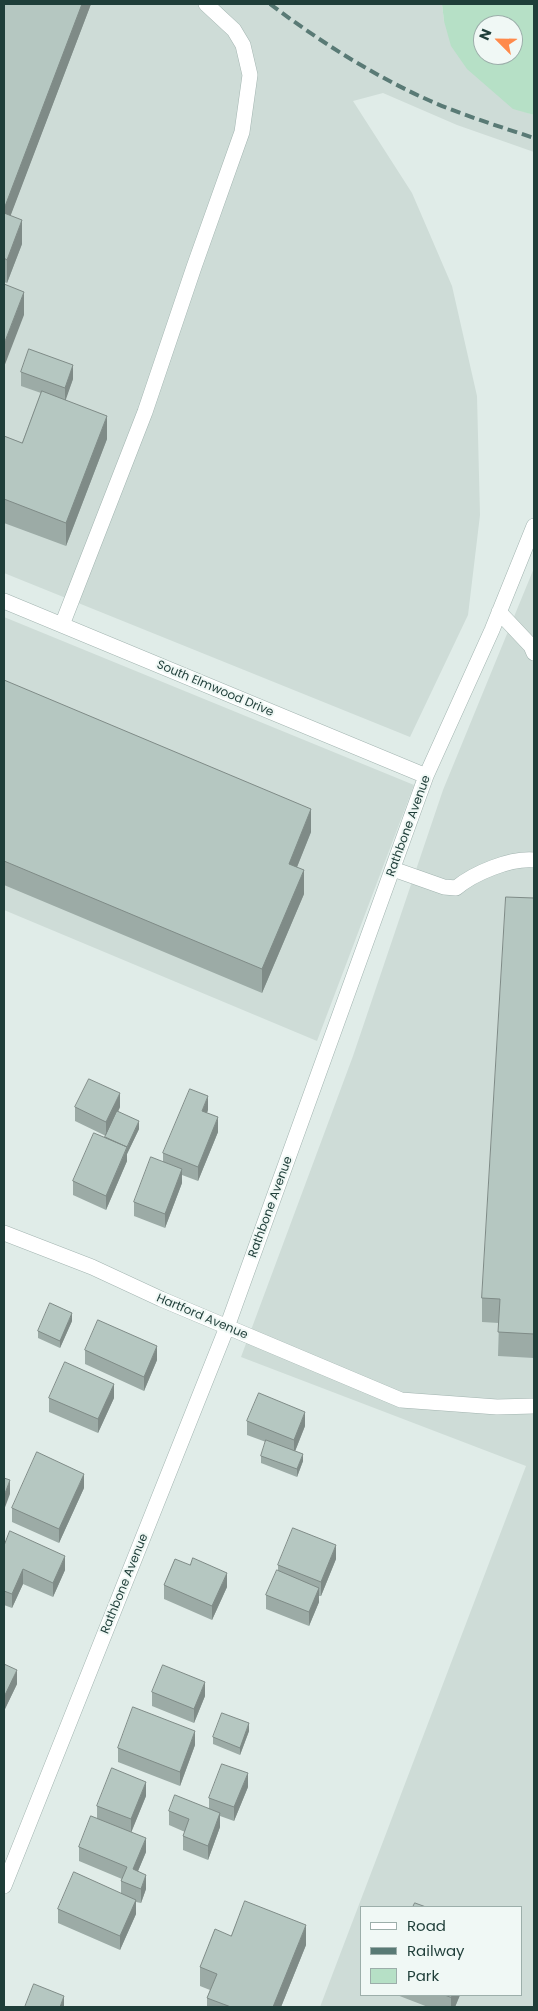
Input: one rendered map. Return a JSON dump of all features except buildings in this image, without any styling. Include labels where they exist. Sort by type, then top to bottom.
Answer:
[{"type":"street","points":[[62,625],[145,412],[242,132],[250,75],[243,46],[234,30],[206,4]]},
{"type":"street","name":"Rathbone Avenue","points":[[4,1886],[227,1327],[426,776],[499,612],[534,526]]},
{"type":"street","name":"South Elmwood Drive","points":[[4,601],[426,776]]},
{"type":"street","points":[[499,612],[532,646],[534,654]]},
{"type":"street","points":[[393,869],[444,887],[456,888],[470,877],[534,856]]},
{"type":"street","name":"Hartford Avenue","points":[[4,1233],[92,1267],[227,1327],[401,1400],[497,1407],[534,1406]]},
{"type":"shaded area","points":[[4,4],[442,4],[444,21],[473,58],[473,65],[479,65],[513,108],[534,115],[534,152],[457,125],[383,93],[353,101],[412,193],[452,286],[477,396],[480,515],[468,615],[410,737],[4,573]]},
{"type":"shaded area","points":[[534,568],[534,2007],[320,2007],[526,1466],[241,1357],[353,1056],[443,790]]},
{"type":"shaded area","points":[[4,617],[414,785],[317,1041],[4,910]]},
{"type":"green space","points":[[442,4],[534,4],[534,115],[513,109],[467,69],[451,46],[444,21]]},
{"type":"railway","points":[[270,4],[338,51],[409,91],[455,111],[534,138]]}]
